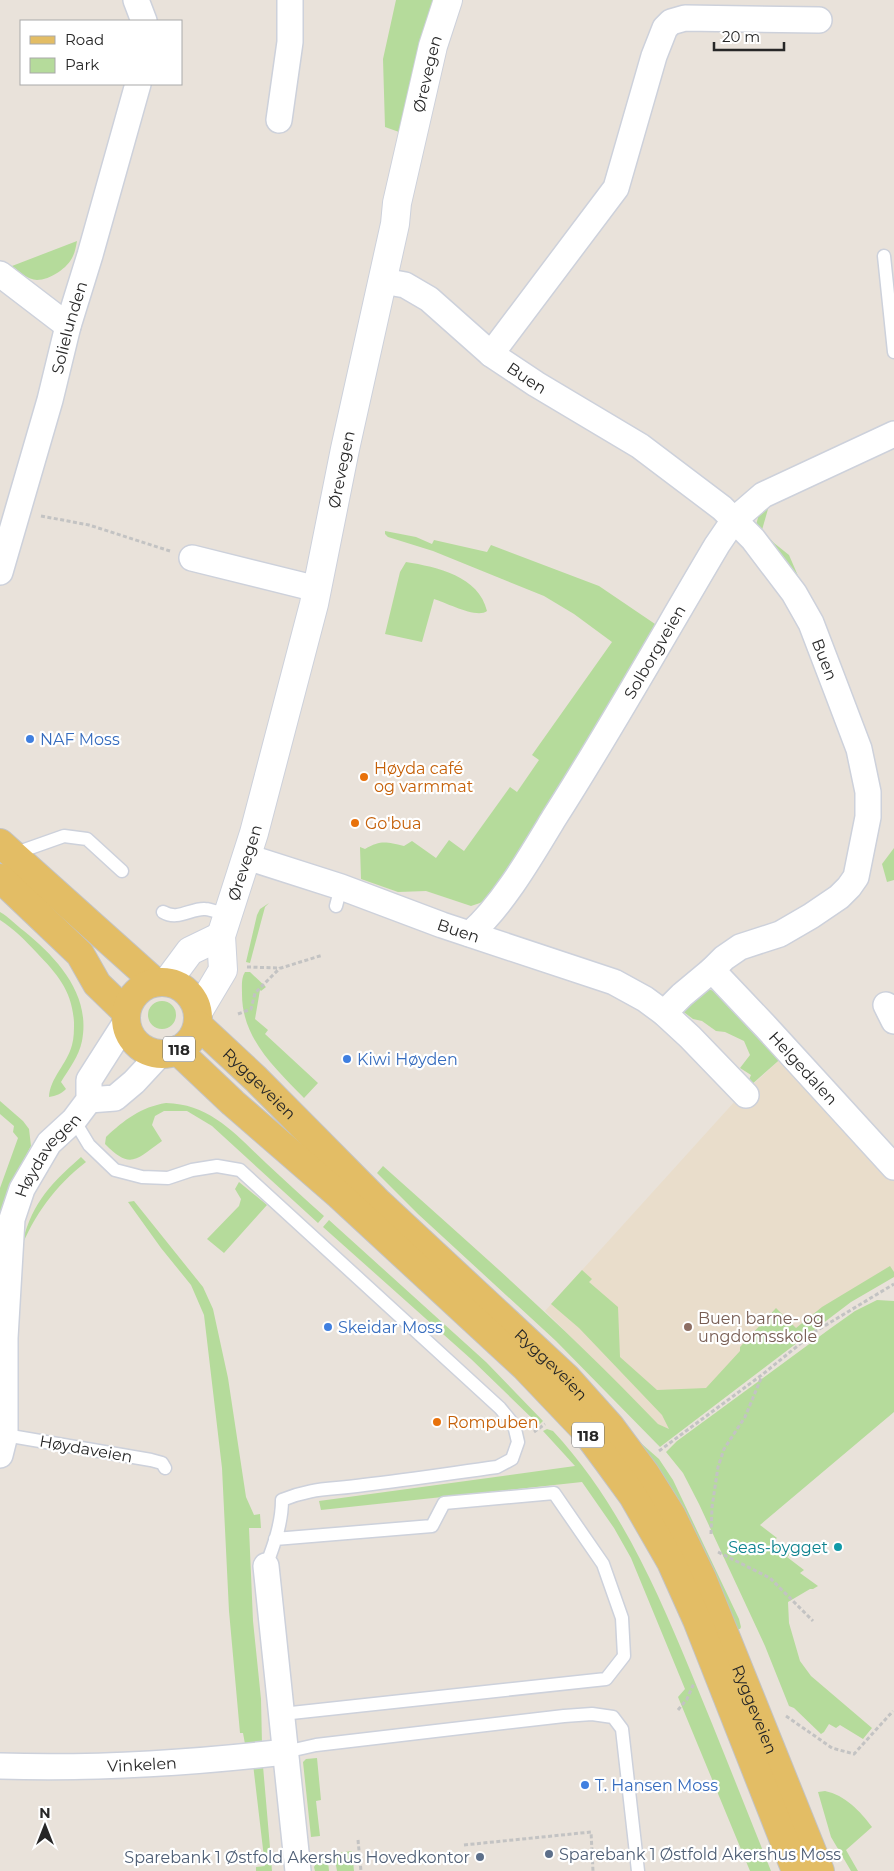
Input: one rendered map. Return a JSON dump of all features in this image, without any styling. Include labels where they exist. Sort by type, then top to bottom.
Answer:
[{"type":"main road","name":"118","points":[[0,878],[80,954],[98,984],[126,1017],[129,1034],[137,1044],[148,1051],[169,1052],[187,1044],[194,1035],[198,1019],[195,1002],[188,992],[178,985],[161,982],[6,848]]},
{"type":"main road","points":[[126,1017],[129,1001],[136,992],[144,986],[161,982]]},
{"type":"main road","name":"Ryggeveien","points":[[198,1019],[379,1203],[567,1378],[610,1426],[646,1473],[672,1516],[702,1578],[820,1871]]},
{"type":"main road","name":"Ryggeveien","points":[[169,1052],[339,1195],[525,1367],[583,1428],[633,1496],[671,1562],[697,1620],[796,1871]]},
{"type":"street","points":[[136,0],[144,20]]},
{"type":"street","points":[[279,120],[290,42],[290,0]]},
{"type":"street","name":"Ørevegen","points":[[198,1019],[223,970],[225,926],[247,857],[317,589],[345,449],[395,224],[397,203],[433,46],[448,0]]},
{"type":"street","name":"Buen","points":[[491,354],[616,188],[654,56],[665,28],[671,22],[685,18],[819,20]]},
{"type":"street","name":"Solielunden","points":[[0,572],[50,400],[68,326],[138,85]]},
{"type":"street","points":[[0,274],[68,326]]},
{"type":"street","name":"Buen","points":[[383,280],[405,285],[429,299],[491,354],[536,384],[640,446],[722,508],[753,539],[777,569],[794,593],[811,623],[859,749],[868,792],[868,817],[856,876],[839,897],[810,916],[780,934],[740,947],[724,958],[682,994],[664,1013]]},
{"type":"street","name":"Solborgveien","points":[[479,943],[478,927],[516,880],[586,769],[717,544],[734,520],[763,494],[894,434]]},
{"type":"street","points":[[192,558],[317,589]]},
{"type":"street","name":"Buen","points":[[247,857],[338,896],[440,932],[578,969],[614,982],[646,999],[664,1013],[746,1095]]},
{"type":"street","points":[[161,982],[190,951],[225,926]]},
{"type":"street","name":"Helgedalen","points":[[712,970],[894,1166]]},
{"type":"street","name":"Høydavegen","points":[[2,1445],[2,1338],[12,1220],[22,1189],[48,1143],[74,1120],[89,1100],[89,1080],[126,1017]]},
{"type":"street","name":"Høydavegen","points":[[89,1100],[115,1098],[169,1052]]},
{"type":"street","points":[[266,1566],[298,1871]]},
{"type":"street","name":"Vinkelen","points":[[0,1766],[126,1765],[285,1752]]},
{"type":"lane","points":[[884,256],[894,352]]},
{"type":"lane","points":[[6,848],[64,836],[87,839],[122,872]]},
{"type":"lane","points":[[163,912],[166,914],[183,915],[205,909],[225,926]]},
{"type":"lane","points":[[74,1120],[89,1145],[115,1170],[142,1177],[168,1178],[192,1170],[217,1166],[240,1170],[500,1408],[514,1424],[518,1442],[512,1458],[497,1467],[361,1486],[322,1488],[300,1492],[282,1500],[282,1509],[275,1539],[266,1566]]},
{"type":"lane","name":"Høydaveien","points":[[2,1445],[151,1460],[162,1463],[165,1468]]},
{"type":"lane","points":[[275,1539],[432,1526],[444,1503],[554,1493],[603,1564],[622,1618],[624,1656],[606,1679],[282,1714]]},
{"type":"lane","points":[[285,1752],[316,1745],[564,1716],[592,1714],[613,1717],[622,1729],[638,1871]]},
{"type":"path","points":[[19,510],[89,525],[192,558]]},
{"type":"path","points":[[241,967],[281,968],[323,956]]},
{"type":"path","points":[[238,1014],[251,1009],[255,992],[281,968]]},
{"type":"path","points":[[658,1451],[763,1374],[816,1331],[894,1284]]},
{"type":"path","points":[[710,1542],[712,1507],[718,1467],[724,1449],[745,1417],[763,1374]]},
{"type":"path","points":[[714,1551],[770,1578],[814,1621]]},
{"type":"path","points":[[678,1710],[687,1699],[696,1677]]},
{"type":"path","points":[[785,1716],[832,1748],[854,1754],[893,1711]]},
{"type":"path","points":[[464,1845],[590,1832],[593,1871]]},
{"type":"path","points":[[358,1840],[360,1871]]},
{"type":"shaded area","points":[[785,1055],[894,1175],[894,1272],[855,1294],[670,1430],[658,1424],[545,1311],[736,1100]]},
{"type":"green space","points":[[396,0],[440,0],[399,132],[385,127],[383,59]]},
{"type":"green space","points":[[77,241],[74,254],[67,265],[47,278],[30,279],[12,266]]},
{"type":"green space","points":[[770,502],[762,530],[789,555],[814,613],[756,525],[759,514]]},
{"type":"green space","points":[[385,531],[416,537],[432,544],[434,540],[487,552],[491,545],[599,586],[658,626],[515,862],[491,895],[480,903],[471,906],[426,891],[398,892],[361,879],[360,847],[365,849],[375,844],[384,843],[404,846],[412,841],[436,858],[449,840],[464,851],[510,787],[517,792],[539,760],[532,755],[612,642],[574,614],[544,596],[433,551],[388,537]]},
{"type":"green space","points":[[406,562],[443,570],[466,581],[482,599],[487,611],[482,613],[469,612],[434,599],[422,642],[385,634],[400,572]]},
{"type":"green space","points":[[894,848],[894,880],[887,882],[882,864]]},
{"type":"green space","points":[[269,903],[265,907],[250,963],[246,962],[257,915],[260,909]]},
{"type":"green space","points":[[0,912],[36,942],[59,965],[69,979],[81,1008],[83,1024],[81,1047],[61,1082],[66,1089],[54,1096],[49,1097],[52,1084],[72,1045],[73,1011],[63,984],[24,939],[0,920]]},
{"type":"green space","points":[[245,972],[250,972],[266,987],[260,990],[255,1019],[268,1030],[265,1034],[318,1083],[304,1098],[272,1064],[254,1039],[243,1010],[242,983]]},
{"type":"green space","points":[[706,989],[715,991],[785,1055],[750,1086],[748,1082],[751,1075],[740,1068],[750,1055],[744,1041],[725,1032],[716,1031],[702,1021],[693,1019],[681,1010]]},
{"type":"green space","points":[[162,1001],[172,1005],[176,1015],[172,1025],[162,1029],[152,1025],[148,1015],[152,1005]]},
{"type":"green space","points":[[0,1101],[23,1121],[29,1129],[31,1146],[15,1176],[0,1218],[0,1188],[18,1138],[13,1132],[14,1126],[0,1114]]},
{"type":"green space","points":[[166,1103],[196,1109],[222,1123],[324,1216],[318,1223],[212,1126],[187,1111],[164,1111],[155,1116],[152,1125],[162,1141],[139,1157],[127,1159],[121,1157],[105,1144],[106,1137],[126,1120],[141,1111]]},
{"type":"green space","points":[[81,1157],[86,1162],[55,1191],[25,1238],[20,1251],[29,1221],[42,1198],[58,1178]]},
{"type":"green space","points":[[383,1166],[558,1324],[658,1424],[669,1429],[662,1415],[579,1328],[551,1304],[582,1270],[592,1279],[589,1282],[618,1307],[620,1357],[657,1390],[706,1388],[776,1308],[796,1328],[822,1307],[890,1266],[894,1272],[894,1277],[851,1302],[660,1447],[556,1341],[418,1214],[377,1173]]},
{"type":"green space","points":[[239,1182],[267,1205],[224,1253],[207,1239],[239,1206],[241,1199],[235,1189]]},
{"type":"green space","points":[[134,1201],[203,1287],[213,1309],[228,1378],[246,1497],[254,1515],[260,1514],[261,1528],[249,1528],[253,1621],[261,1699],[262,1744],[245,1744],[243,1733],[240,1733],[229,1611],[222,1468],[204,1315],[191,1285],[161,1248],[128,1202]]},
{"type":"green space","points":[[329,1220],[486,1362],[543,1421],[539,1425],[471,1359],[323,1227]]},
{"type":"green space","points":[[877,1300],[894,1301],[894,1412],[760,1525],[777,1538],[773,1541],[791,1554],[787,1557],[804,1570],[800,1573],[818,1586],[788,1602],[789,1623],[800,1661],[811,1676],[872,1728],[863,1739],[840,1725],[836,1728],[829,1724],[821,1734],[794,1708],[789,1706],[765,1646],[699,1504],[683,1473],[666,1452],[677,1441],[831,1328],[855,1311]]},
{"type":"green space","points":[[547,1429],[553,1431],[596,1486],[632,1544],[648,1575],[690,1670],[771,1871],[750,1871],[678,1697],[685,1689],[631,1558],[614,1528],[582,1482],[321,1510],[319,1501],[575,1466],[543,1431]]},
{"type":"green space","points":[[634,1437],[659,1459],[673,1480],[739,1619],[740,1629],[737,1629]]},
{"type":"green space","points":[[317,1758],[321,1800],[316,1801],[320,1836],[311,1837],[303,1762],[306,1759]]},
{"type":"green space","points":[[253,1764],[263,1766],[272,1871],[256,1871],[256,1867],[265,1866]]},
{"type":"green space","points":[[825,1791],[839,1796],[852,1805],[872,1827],[846,1850],[858,1871],[851,1871],[831,1837],[818,1792]]},
{"type":"green space","points":[[352,1851],[354,1871],[337,1871],[335,1860],[328,1861],[329,1871],[315,1871],[314,1867],[321,1855]]},
{"type":"place","name":"NAF Moss","points":[[30,739]]},
{"type":"place","name":"Høyda café og varmmat","points":[[364,777]]},
{"type":"place","name":"Go'bua","points":[[355,823]]},
{"type":"place","name":"Kiwi Høyden","points":[[347,1059]]},
{"type":"place","name":"Skeidar Moss","points":[[328,1327]]},
{"type":"place","name":"Buen barne- og ungdomsskole","points":[[688,1327]]},
{"type":"place","name":"Rompuben","points":[[437,1422]]},
{"type":"place","name":"Seas-bygget","points":[[838,1547]]},
{"type":"place","name":"T. Hansen Moss","points":[[585,1785]]},
{"type":"place","name":"Sparebank 1 Østfold Akershus Moss","points":[[549,1854]]},
{"type":"place","name":"Sparebank 1 Østfold Akershus Hovedkontor","points":[[480,1857]]}]
